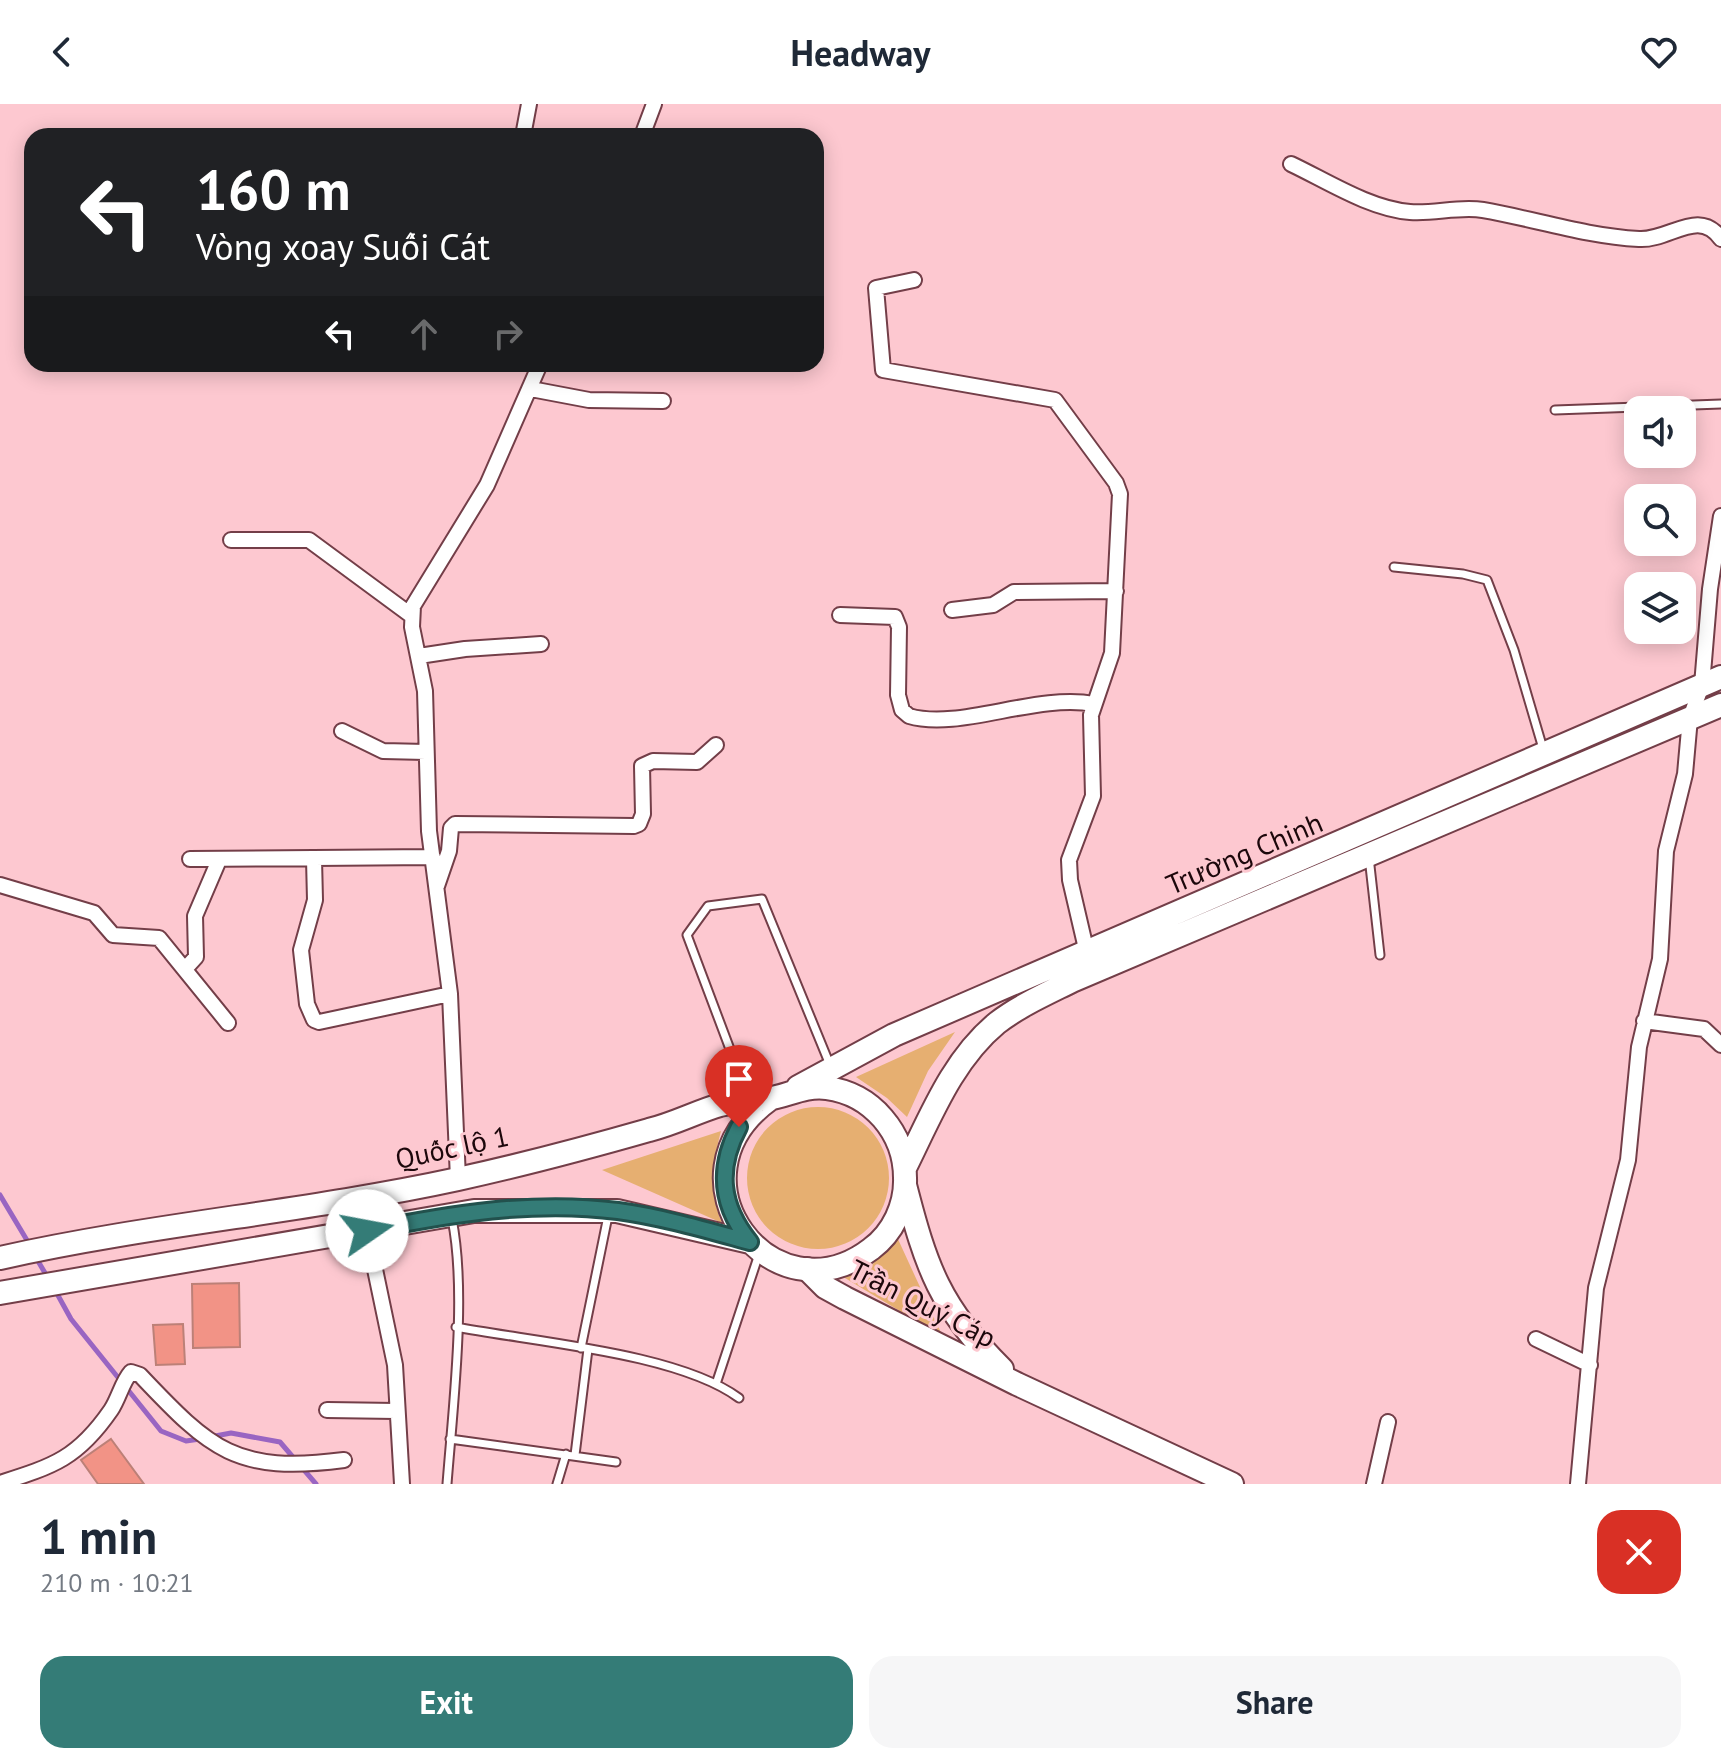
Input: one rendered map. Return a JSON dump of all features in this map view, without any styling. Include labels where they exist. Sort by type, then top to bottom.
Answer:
[{"type":"main road","name":"Trường Chinh","points":[[794,1090],[894,1035],[1711,681]]},
{"type":"main road","name":"Trường Chinh","points":[[905,1177],[954,1074],[997,1023],[1072,981],[1721,705]]},
{"type":"main road","points":[[9,1290],[367,1231],[451,1214],[516,1209],[609,1210],[755,1247],[783,1263],[807,1269],[843,1264],[874,1247],[896,1219],[905,1177],[895,1136],[867,1105],[828,1089],[794,1090],[760,1099],[739,1127],[724,1165],[728,1207],[755,1247]]},
{"type":"main road","name":"Quốc lộ 1","points":[[6,1257],[458,1179],[653,1129],[718,1106],[760,1099]]},
{"type":"main road","name":"Trần Quý Cáp","points":[[905,1177],[922,1252],[945,1302],[966,1332],[1017,1384]]},
{"type":"main road","name":"Trần Quý Cáp","points":[[807,1269],[825,1287],[1017,1384],[1232,1484]]},
{"type":"street","points":[[524,128],[529,104]]},
{"type":"street","points":[[645,128],[654,104]]},
{"type":"street","points":[[1291,164],[1346,190],[1403,211],[1482,210],[1607,236],[1640,239],[1704,224],[1714,229],[1721,239]]},
{"type":"street","points":[[914,280],[876,288],[883,370],[959,381],[1059,404],[1119,491],[1112,653],[1091,715],[1093,796],[1069,860],[1070,880],[1087,953]]},
{"type":"street","points":[[458,1179],[450,994],[433,857],[425,691],[412,616],[417,596],[487,485],[537,372]]},
{"type":"street","points":[[531,389],[589,400],[663,401]]},
{"type":"street","points":[[1578,1484],[1596,1288],[1628,1160],[1644,1021],[1660,959],[1666,851],[1685,774],[1690,718],[1711,681],[1710,589],[1721,516]]},
{"type":"street","points":[[231,540],[309,540],[412,616]]},
{"type":"street","points":[[952,610],[993,605],[1014,592],[1116,591]]},
{"type":"street","points":[[840,615],[895,617],[899,627],[899,704],[909,716],[958,716],[1072,700],[1094,704]]},
{"type":"street","points":[[419,656],[541,644]]},
{"type":"street","points":[[342,731],[383,751],[426,752]]},
{"type":"street","points":[[436,888],[449,851],[451,828],[455,824],[634,826],[639,824],[643,814],[642,766],[653,761],[697,762],[716,745]]},
{"type":"street","points":[[190,859],[433,857]]},
{"type":"street","points":[[314,859],[315,900],[301,950],[307,1004],[314,1020],[319,1022],[450,994]]},
{"type":"street","points":[[186,968],[196,957],[195,916],[219,860]]},
{"type":"street","points":[[0,885],[94,913],[113,935],[159,938],[228,1023]]},
{"type":"street","points":[[1644,1021],[1704,1029],[1721,1045]]},
{"type":"street","points":[[367,1231],[395,1365],[402,1484]]},
{"type":"street","points":[[1536,1339],[1590,1365]]},
{"type":"street","points":[[0,1483],[50,1467],[86,1444],[114,1405],[131,1372],[140,1375],[203,1438],[243,1457],[296,1467],[344,1460]]},
{"type":"street","points":[[327,1410],[396,1411]]},
{"type":"street","points":[[1374,1484],[1388,1422]]},
{"type":"lane","points":[[1555,410],[1721,404]]},
{"type":"lane","points":[[1394,567],[1487,580],[1514,650],[1545,754]]},
{"type":"lane","points":[[1369,855],[1380,955]]},
{"type":"lane","points":[[760,1099],[687,935],[708,906],[762,899],[831,1067]]},
{"type":"lane","points":[[557,1484],[571,1454],[584,1349],[609,1210]]},
{"type":"lane","points":[[447,1484],[456,1327],[456,1253],[451,1214]]},
{"type":"lane","points":[[717,1381],[755,1247]]},
{"type":"lane","points":[[456,1327],[584,1349],[717,1381],[739,1398]]},
{"type":"lane","points":[[450,1439],[616,1462]]},
{"type":"shaded area","points":[[955,1032],[928,1071],[907,1117],[887,1098],[856,1077]]},
{"type":"shaded area","points":[[818,1107],[845,1113],[868,1128],[883,1151],[889,1178],[883,1205],[868,1228],[845,1243],[818,1249],[791,1243],[768,1228],[753,1205],[747,1178],[753,1151],[768,1128],[791,1113]]},
{"type":"shaded area","points":[[721,1131],[715,1155],[713,1188],[722,1223],[602,1170]]},
{"type":"shaded area","points":[[897,1237],[943,1337],[840,1275],[870,1267]]},
{"type":"building","points":[[239,1283],[240,1347],[193,1348],[192,1284]]},
{"type":"building","points":[[183,1324],[185,1364],[156,1365],[153,1325]]},
{"type":"building","points":[[111,1439],[144,1484],[98,1484],[81,1460]]},
{"type":"waterway","points":[[0,1195],[31,1247]]},
{"type":"waterway","points":[[35,1256],[48,1278]]},
{"type":"waterway","points":[[55,1290],[71,1319],[161,1431],[186,1441],[200,1439]]},
{"type":"waterway","points":[[210,1437],[231,1433],[280,1442],[316,1484]]},
{"type":"route","points":[[367,1231],[474,1211],[598,1209],[652,1217],[750,1242],[737,1226],[723,1186],[729,1145],[739,1127]]}]
